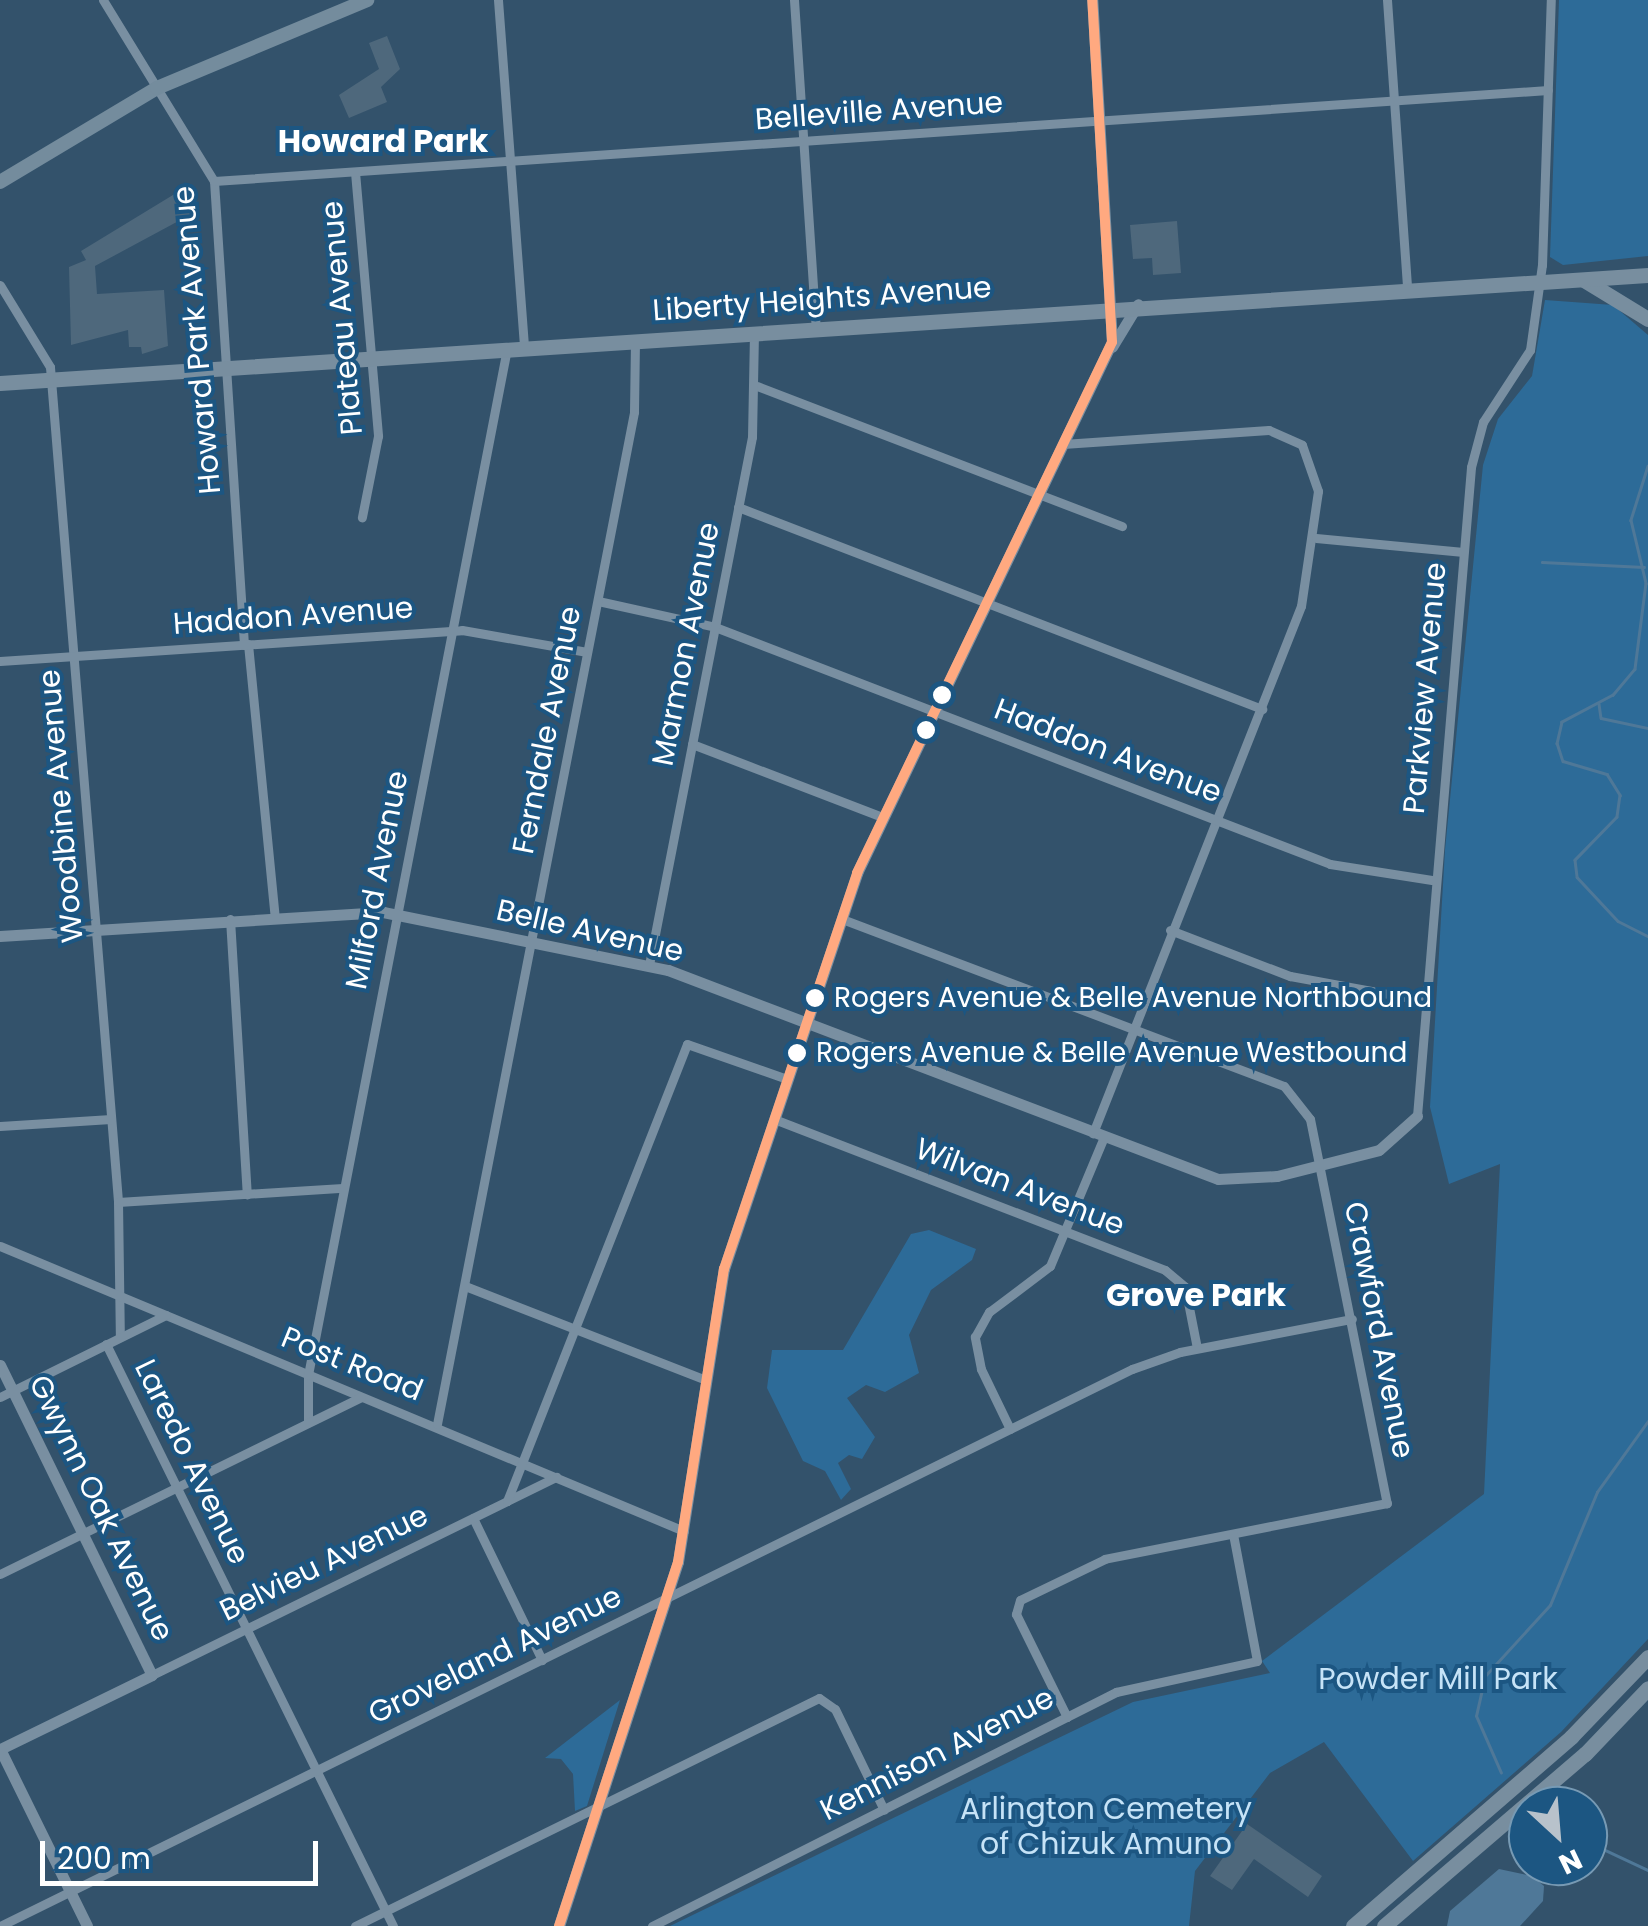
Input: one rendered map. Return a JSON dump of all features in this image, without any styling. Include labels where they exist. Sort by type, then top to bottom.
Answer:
[{"type":"main road","points":[[0,182],[157,88],[367,0]]},
{"type":"main road","name":"Liberty Heights Avenue","points":[[0,383],[1138,304],[1648,276]]},
{"type":"main road","points":[[1580,279],[1648,319]]},
{"type":"main road","points":[[1353,1926],[1571,1737],[1648,1656]]},
{"type":"main road","points":[[1384,1926],[1585,1754],[1648,1688]]},
{"type":"street","name":"Howard Park Avenue","points":[[103,0],[214,182],[246,644],[275,917]]},
{"type":"street","points":[[498,0],[511,0]]},
{"type":"street","name":"Milford Avenue","points":[[308,1422],[308,1375],[450,630],[515,348],[510,161],[498,0]]},
{"type":"street","points":[[794,0],[816,327]]},
{"type":"street","points":[[1092,0],[1112,306],[1110,350]]},
{"type":"street","points":[[1387,0],[1406,287]]},
{"type":"street","name":"Parkview Avenue","points":[[1417,1116],[1432,880],[1463,552],[1478,436],[1527,360],[1536,281],[1551,0]]},
{"type":"street","name":"Belleville Avenue","points":[[214,182],[1548,90]]},
{"type":"street","name":"Plateau Avenue","points":[[355,172],[378,450],[362,517]]},
{"type":"street","name":"Woodbine Avenue","points":[[0,285],[51,380],[118,1202],[123,1298],[120,1337]]},
{"type":"street","points":[[559,1926],[668,1597],[684,1532],[724,1269],[842,919],[880,816],[1110,350],[1138,304]]},
{"type":"street","name":"Marmon Avenue","points":[[650,965],[738,508],[757,386],[754,331]]},
{"type":"street","name":"Ferndale Avenue","points":[[437,1424],[634,412],[634,340]]},
{"type":"street","points":[[757,386],[1122,526]]},
{"type":"street","points":[[1010,1428],[980,1369],[975,1337],[989,1312],[1041,1277],[1067,1232],[1132,1032],[1170,930],[1301,606],[1316,538],[1313,463],[1293,438],[1269,430],[1063,444]]},
{"type":"street","points":[[738,508],[1262,708]]},
{"type":"street","points":[[1316,538],[1463,552]]},
{"type":"street","name":"Haddon Avenue","points":[[598,601],[715,626],[1347,869],[1432,880]]},
{"type":"street","name":"Haddon Avenue","points":[[0,662],[450,630],[587,652]]},
{"type":"street","points":[[692,744],[880,816]]},
{"type":"street","name":"Belle Avenue","points":[[0,936],[230,919],[396,914],[650,965],[1218,1178],[1320,1167],[1392,1144],[1417,1116]]},
{"type":"street","points":[[230,919],[247,1194]]},
{"type":"street","name":"Crawford Avenue","points":[[842,919],[1292,1092],[1305,1105],[1352,1318],[1387,1503],[1233,1534]]},
{"type":"street","points":[[1170,930],[1290,976],[1426,1001]]},
{"type":"street","points":[[508,1501],[687,1044],[787,1078]]},
{"type":"street","points":[[0,1126],[111,1119]]},
{"type":"street","name":"Wilvan Avenue","points":[[774,1119],[1180,1280],[1198,1348]]},
{"type":"street","points":[[118,1202],[343,1188]]},
{"type":"street","name":"Post Road","points":[[0,1246],[361,1397],[437,1424],[684,1532]]},
{"type":"street","points":[[464,1286],[706,1380]]},
{"type":"street","points":[[6,1394],[166,1315]]},
{"type":"street","name":"Groveland Avenue","points":[[0,1926],[1149,1362],[1198,1348],[1352,1318]]},
{"type":"street","name":"Laredo Avenue","points":[[106,1344],[392,1926]]},
{"type":"street","name":"Gwynn Oak Avenue","points":[[0,1365],[6,1394],[152,1675]]},
{"type":"street","points":[[0,1574],[361,1397]]},
{"type":"street","name":"Belvieu Avenue","points":[[0,1749],[556,1477]]},
{"type":"street","points":[[473,1518],[542,1660]]},
{"type":"street","points":[[1067,1717],[1016,1614],[1020,1600],[1105,1560],[1233,1534]]},
{"type":"street","name":"Kennison Avenue","points":[[652,1926],[1141,1683],[1257,1660],[1233,1534]]},
{"type":"street","points":[[354,1926],[825,1699],[884,1810]]},
{"type":"street","points":[[0,1749],[87,1926]]},
{"type":"green space","points":[[1559,0],[1648,0],[1648,256],[1563,265],[1550,257]]},
{"type":"green space","name":"Powder Mill Park","points":[[1545,300],[1613,305],[1648,335],[1648,1639],[1561,1732],[1413,1861],[1324,1742],[1270,1773],[1195,1871],[1189,1926],[670,1926],[1133,1702],[1270,1673],[1262,1661],[1484,1494],[1500,1164],[1449,1184],[1430,1107],[1445,850],[1483,465],[1498,419],[1532,376]]},
{"type":"green space","points":[[929,1230],[976,1249],[972,1260],[931,1290],[909,1335],[919,1373],[885,1392],[866,1385],[847,1398],[875,1437],[862,1459],[849,1455],[838,1463],[851,1489],[841,1500],[825,1471],[803,1461],[767,1388],[772,1350],[843,1350],[911,1234]]},
{"type":"green space","points":[[620,1700],[587,1806],[575,1811],[573,1774],[561,1759],[545,1758]]},
{"type":"shaded area","points":[[1499,1869],[1508,1871],[1508,1886],[1544,1886],[1543,1901],[1520,1926],[1447,1926],[1450,1911]]},
{"type":"building","points":[[387,36],[400,69],[381,87],[387,102],[349,118],[339,95],[379,69],[369,43]]},
{"type":"building","points":[[191,184],[199,210],[95,266],[97,294],[164,290],[168,346],[142,354],[141,347],[129,347],[128,330],[71,345],[69,267],[86,260],[81,251]]},
{"type":"building","points":[[1177,221],[1181,273],[1153,275],[1152,258],[1133,259],[1130,225]]},
{"type":"building","points":[[1247,1824],[1322,1876],[1308,1897],[1254,1859],[1232,1890],[1210,1876]]},
{"type":"waterway","points":[[1648,466],[1631,520],[1646,583],[1635,669],[1613,695],[1562,722],[1557,743],[1563,761],[1607,774],[1620,795],[1617,817],[1575,860],[1577,877],[1618,921],[1648,936]]},
{"type":"waterway","points":[[1542,562],[1644,567]]},
{"type":"waterway","points":[[1599,704],[1601,718],[1648,728]]},
{"type":"waterway","points":[[1501,1773],[1476,1716],[1485,1676],[1550,1605],[1597,1492],[1648,1421]]},
{"type":"waterway","points":[[1608,1851],[1648,1870]]},
{"type":"transit line","points":[[559,1926],[678,1562],[724,1269],[857,873],[1112,342],[1092,0]]},
{"type":"place","name":"Rogers Avenue & Belle Avenue Northbound","points":[[815,998]]},
{"type":"place","name":"Rogers Avenue & Belle Avenue Westbound","points":[[797,1053]]},
{"type":"district","name":"Howard Park","points":[[383,141]]},
{"type":"district","name":"Grove Park","points":[[1196,1295]]},
{"type":"park label","name":"Arlington Cemetery of Chizuk Amuno","points":[[1106,1826]]}]
